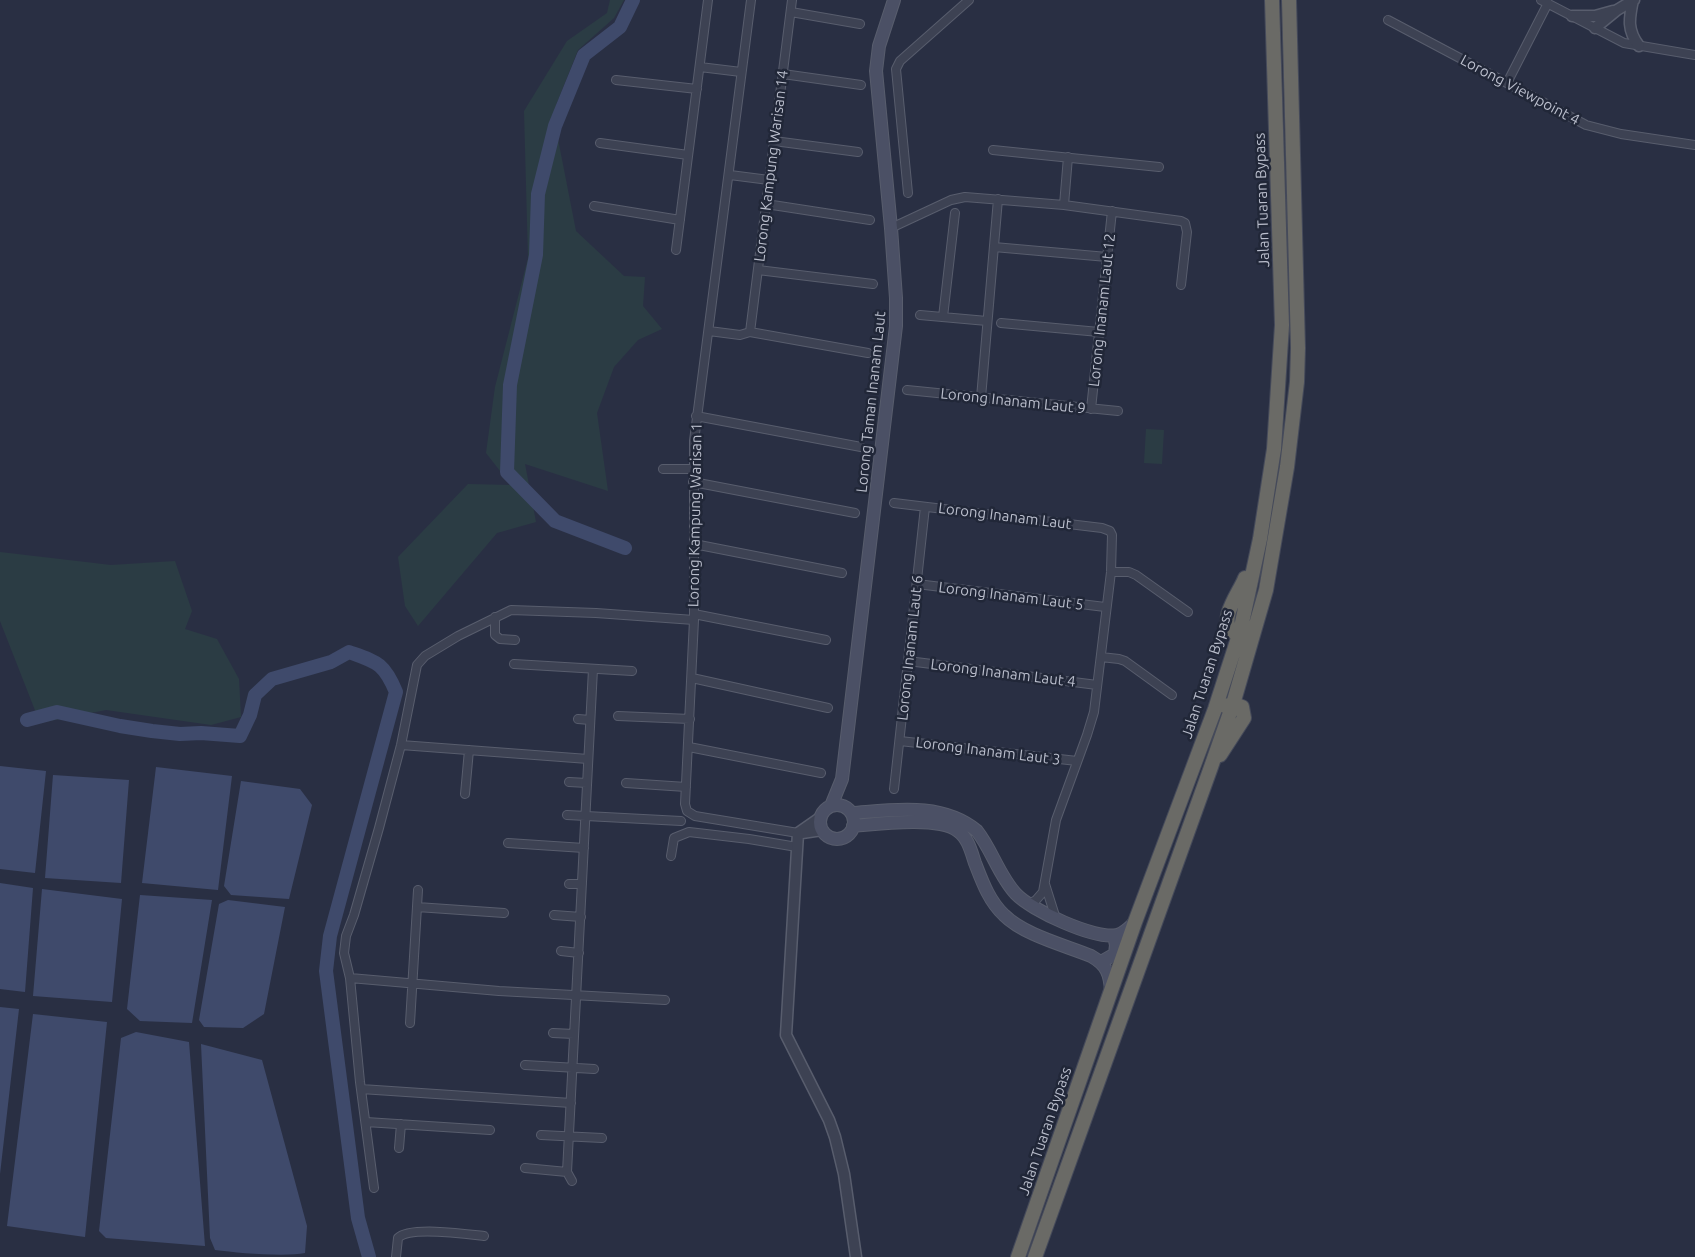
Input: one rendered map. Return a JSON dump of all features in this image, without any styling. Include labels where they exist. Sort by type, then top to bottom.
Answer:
[{"type":"highway","name":"Jalan Tuaran Bypass","points":[[1240,632],[1230,631],[1227,622],[1260,539],[1274,449],[1282,325],[1272,0]]},
{"type":"highway","name":"Jalan Tuaran Bypass","points":[[1233,704],[1266,590],[1287,467],[1295,403],[1298,348],[1291,3]]},
{"type":"highway","name":"Jalan Tuaran Bypass","points":[[1018,1257],[1135,922],[1215,709],[1240,632],[1246,628],[1266,590]]},
{"type":"highway","points":[[1035,1257],[1211,766],[1244,718],[1242,707],[1233,704],[1215,709]]},
{"type":"main road","name":"Lorong Taman Inanam Laut","points":[[831,806],[842,779],[895,338],[896,298],[876,71],[879,46],[894,0]]},
{"type":"main road","points":[[842,779],[850,815],[848,835],[839,838],[829,837],[821,823],[823,812],[831,806],[850,815],[894,823],[939,823],[957,830],[968,842],[992,901],[1005,916],[1023,929],[1101,962],[1109,973],[1111,992]]},
{"type":"main road","points":[[850,815],[893,810],[942,812],[959,818],[977,831],[1014,892],[1029,904],[1056,919],[1095,933],[1114,936],[1126,931],[1135,922]]},
{"type":"main road","points":[[1101,962],[1115,954],[1114,936]]},
{"type":"street","points":[[676,250],[708,0]]},
{"type":"street","name":"Lorong Kampung Warisan 1","points":[[751,0],[730,175],[696,416],[693,469],[694,617],[685,808],[695,816],[798,833],[821,823]]},
{"type":"street","name":"Lorong Kampung Warisan 14","points":[[750,332],[792,0]]},
{"type":"street","points":[[908,193],[896,69],[900,61],[969,0]]},
{"type":"street","points":[[1595,28],[1633,0]]},
{"type":"street","points":[[1633,0],[1629,22],[1631,32],[1639,46]]},
{"type":"street","points":[[1507,83],[1545,2],[1624,43],[1695,55]]},
{"type":"street","points":[[1572,16],[1595,16],[1617,10]]},
{"type":"street","points":[[791,12],[860,24]]},
{"type":"street","name":"Lorong Viewpoint 4","points":[[1388,20],[1570,118],[1598,129],[1695,145]]},
{"type":"street","points":[[700,67],[741,72]]},
{"type":"street","points":[[783,74],[861,85]]},
{"type":"street","points":[[616,80],[697,89]]},
{"type":"street","points":[[774,141],[858,152]]},
{"type":"street","points":[[600,143],[688,155]]},
{"type":"street","points":[[993,150],[1159,167]]},
{"type":"street","points":[[1064,205],[1068,157]]},
{"type":"street","points":[[730,175],[769,180]]},
{"type":"street","points":[[891,228],[958,198],[972,196],[1181,220],[1186,227],[1181,285]]},
{"type":"street","points":[[981,398],[998,199]]},
{"type":"street","points":[[766,204],[870,219]]},
{"type":"street","points":[[594,206],[680,220]]},
{"type":"street","name":"Lorong Inanam Laut 12","points":[[1091,409],[1112,211]]},
{"type":"street","points":[[944,317],[955,213]]},
{"type":"street","points":[[994,247],[1107,258]]},
{"type":"street","points":[[758,270],[873,284]]},
{"type":"street","points":[[921,315],[987,321]]},
{"type":"street","points":[[1001,323],[1099,332]]},
{"type":"street","points":[[709,331],[740,335],[750,332],[868,353]]},
{"type":"street","name":"Lorong Inanam Laut 9","points":[[907,390],[1118,411]]},
{"type":"street","points":[[696,416],[861,447]]},
{"type":"street","points":[[663,469],[693,469]]},
{"type":"street","points":[[693,482],[855,513]]},
{"type":"street","name":"Lorong Inanam Laut","points":[[894,503],[1102,528],[1110,531],[1112,535],[1111,572]]},
{"type":"street","name":"Lorong Inanam Laut 6","points":[[894,789],[926,507]]},
{"type":"street","points":[[694,544],[842,573]]},
{"type":"street","points":[[1029,904],[1040,896],[1045,884],[1052,835],[1092,722],[1111,572],[1129,572],[1136,575],[1188,612]]},
{"type":"street","name":"Lorong Inanam Laut 5","points":[[917,584],[1105,607]]},
{"type":"street","points":[[374,1188],[350,978],[344,953],[346,936],[373,850],[401,745],[416,671],[421,660],[458,636],[495,617],[517,609],[694,617],[826,640]]},
{"type":"street","points":[[495,617],[495,635],[500,639],[515,640]]},
{"type":"street","points":[[1101,657],[1125,661],[1172,695]]},
{"type":"street","name":"Lorong Inanam Laut 4","points":[[908,661],[1097,685]]},
{"type":"street","points":[[514,664],[632,671]]},
{"type":"street","points":[[572,1181],[567,1172],[593,669]]},
{"type":"street","points":[[692,678],[828,708]]},
{"type":"street","points":[[618,716],[690,719]]},
{"type":"street","points":[[578,719],[590,720]]},
{"type":"street","name":"Lorong Inanam Laut 3","points":[[900,741],[1077,761]]},
{"type":"street","points":[[401,745],[588,759]]},
{"type":"street","points":[[689,747],[821,773]]},
{"type":"street","points":[[465,794],[470,750]]},
{"type":"street","points":[[569,782],[587,783]]},
{"type":"street","points":[[626,783],[686,787]]},
{"type":"street","points":[[567,815],[681,821]]},
{"type":"street","points":[[671,856],[674,838],[689,832],[749,839],[797,848]]},
{"type":"street","points":[[798,833],[786,1035],[836,1137],[844,1174],[856,1257]]},
{"type":"street","points":[[507,843],[584,848]]},
{"type":"street","points":[[569,884],[582,884]]},
{"type":"street","points":[[1045,884],[1056,919]]},
{"type":"street","points":[[410,1023],[418,890]]},
{"type":"street","points":[[417,907],[504,913]]},
{"type":"street","points":[[554,915],[580,917]]},
{"type":"street","points":[[561,951],[579,953]]},
{"type":"street","points":[[350,978],[577,996],[665,1000]]},
{"type":"street","points":[[553,1033],[574,1034]]},
{"type":"street","points":[[525,1065],[594,1070]]},
{"type":"street","points":[[361,1089],[571,1103]]},
{"type":"street","points":[[366,1122],[490,1130]]},
{"type":"street","points":[[399,1148],[401,1124]]},
{"type":"street","points":[[541,1135],[602,1137]]},
{"type":"street","points":[[525,1168],[567,1172]]},
{"type":"street","points":[[396,1257],[398,1238],[404,1233],[440,1231],[484,1236]]},
{"type":"shaded area","points":[[610,0],[624,0],[614,18],[578,50],[556,105],[557,134],[576,231],[624,276],[645,277],[643,306],[662,329],[638,340],[614,367],[597,413],[608,491],[525,464],[536,522],[497,533],[418,626],[405,606],[398,557],[468,484],[511,485],[486,453],[495,387],[528,258],[524,111],[567,41],[607,13]]},
{"type":"shaded area","points":[[1146,429],[1164,430],[1162,464],[1144,463]]},
{"type":"shaded area","points":[[0,552],[111,565],[175,561],[192,611],[185,629],[217,639],[239,679],[241,717],[211,725],[106,710],[40,723],[0,621]]},
{"type":"water","points":[[0,766],[46,771],[35,873],[0,869]]},
{"type":"water","points":[[156,767],[232,776],[218,890],[142,883]]},
{"type":"water","points":[[53,775],[129,780],[121,883],[45,878]]},
{"type":"water","points":[[241,781],[300,789],[312,805],[289,899],[231,895],[224,886]]},
{"type":"water","points":[[0,883],[33,888],[25,992],[0,989]]},
{"type":"water","points":[[42,889],[122,899],[112,1002],[33,996]]},
{"type":"water","points":[[140,895],[212,900],[192,1023],[140,1021],[127,1009]]},
{"type":"water","points":[[228,900],[285,907],[264,1014],[243,1028],[204,1027],[199,1020],[219,904]]},
{"type":"water","points":[[0,1007],[19,1009],[0,1174]]},
{"type":"water","points":[[33,1014],[107,1022],[85,1237],[7,1226]]},
{"type":"water","points":[[136,1032],[189,1042],[205,1246],[106,1238],[99,1231],[121,1038]]},
{"type":"water","points":[[201,1044],[262,1060],[307,1226],[305,1253],[274,1255],[215,1250],[210,1238]]},
{"type":"waterway","points":[[625,548],[555,521],[507,472],[510,385],[536,255],[538,194],[555,126],[584,55],[620,27],[633,0]]},
{"type":"waterway","points":[[27,720],[57,712],[152,731],[240,736],[250,715],[255,695],[272,679],[331,662],[349,652],[373,661],[388,675],[396,692],[330,936],[326,971],[358,1218],[369,1257]]}]
